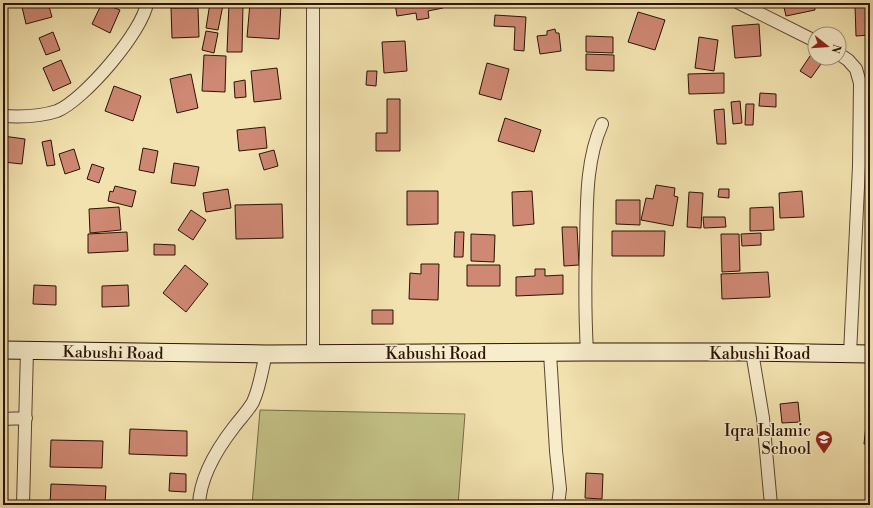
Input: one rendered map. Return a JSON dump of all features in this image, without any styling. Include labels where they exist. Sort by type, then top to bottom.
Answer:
[{"type":"main road","name":"Kabushi Road","points":[[3,350],[266,354],[752,352],[870,354]]},
{"type":"street","points":[[3,116],[38,116],[68,106],[78,98],[111,64],[142,20],[148,3]]},
{"type":"street","points":[[313,3],[313,353]]},
{"type":"street","points":[[739,3],[807,37]]},
{"type":"street","points":[[847,59],[856,69],[860,83],[859,166],[850,354]]},
{"type":"street","points":[[587,352],[585,318],[588,181],[596,136],[602,124]]},
{"type":"street","points":[[23,505],[27,350]]},
{"type":"street","points":[[550,352],[554,435],[560,488],[558,505]]},
{"type":"street","points":[[752,352],[762,408],[771,505]]},
{"type":"street","points":[[200,505],[201,489],[215,456],[252,402],[258,390],[266,354]]},
{"type":"street","points":[[3,419],[26,418]]},
{"type":"shaded area","points":[[260,410],[465,414],[458,505],[252,505]]},
{"type":"building","points":[[36,3],[48,3],[52,17],[26,24],[22,7]]},
{"type":"building","points":[[102,3],[120,10],[110,33],[92,24]]},
{"type":"building","points":[[210,3],[223,5],[218,30],[206,28]]},
{"type":"building","points":[[229,3],[243,3],[242,52],[227,52]]},
{"type":"building","points":[[250,3],[281,4],[279,39],[247,37]]},
{"type":"building","points":[[342,3],[373,3],[342,5]]},
{"type":"building","points":[[395,3],[442,3],[443,8],[428,11],[429,18],[417,20],[416,13],[397,16]]},
{"type":"building","points":[[783,3],[814,3],[815,10],[786,16]]},
{"type":"building","points":[[870,4],[870,35],[856,36],[855,5]]},
{"type":"building","points":[[171,8],[198,8],[199,37],[172,38]]},
{"type":"building","points":[[638,12],[665,20],[655,50],[628,42]]},
{"type":"building","points":[[495,15],[526,17],[524,51],[514,50],[515,27],[494,26]]},
{"type":"building","points":[[759,24],[761,56],[735,58],[732,26]]},
{"type":"building","points":[[555,29],[556,33],[559,33],[561,51],[540,54],[537,36],[547,35],[547,31]]},
{"type":"building","points":[[206,31],[218,33],[214,53],[202,50]]},
{"type":"building","points":[[53,32],[60,50],[46,55],[39,38]]},
{"type":"building","points":[[586,36],[613,37],[613,53],[586,52]]},
{"type":"building","points":[[699,37],[718,40],[714,71],[695,68]]},
{"type":"building","points":[[405,41],[407,71],[384,73],[382,42]]},
{"type":"building","points":[[586,54],[614,55],[614,71],[586,70]]},
{"type":"building","points":[[204,55],[226,56],[225,92],[202,91]]},
{"type":"building","points":[[61,60],[71,83],[53,91],[43,68]]},
{"type":"building","points":[[807,60],[807,66],[819,66],[811,78],[800,71]]},
{"type":"building","points":[[487,63],[509,69],[501,100],[479,94]]},
{"type":"building","points":[[277,68],[281,99],[254,102],[251,71]]},
{"type":"building","points":[[367,71],[377,71],[376,86],[366,85]]},
{"type":"building","points":[[724,73],[724,93],[689,94],[688,74]]},
{"type":"building","points":[[191,74],[198,108],[177,113],[170,79]]},
{"type":"building","points":[[245,80],[246,97],[235,98],[234,82]]},
{"type":"building","points":[[114,86],[141,96],[133,121],[105,111]]},
{"type":"building","points":[[760,93],[776,94],[776,107],[759,106]]},
{"type":"building","points":[[387,99],[400,99],[400,151],[376,151],[376,133],[387,133]]},
{"type":"building","points":[[740,101],[742,123],[733,124],[731,102]]},
{"type":"building","points":[[746,104],[754,104],[753,125],[745,125]]},
{"type":"building","points":[[724,109],[726,144],[717,144],[714,110]]},
{"type":"building","points":[[505,118],[541,130],[534,152],[498,141]]},
{"type":"building","points":[[265,127],[267,148],[239,151],[237,130]]},
{"type":"building","points":[[3,136],[25,139],[22,164],[3,162]]},
{"type":"building","points":[[51,140],[55,165],[47,166],[42,142]]},
{"type":"building","points":[[143,148],[158,151],[154,173],[139,170]]},
{"type":"building","points":[[74,149],[80,169],[65,174],[59,154]]},
{"type":"building","points":[[274,150],[278,166],[264,170],[259,154]]},
{"type":"building","points":[[174,163],[199,167],[195,186],[171,183]]},
{"type":"building","points":[[92,164],[104,168],[99,183],[87,179]]},
{"type":"building","points":[[656,185],[675,188],[674,196],[678,197],[673,226],[641,220],[646,198],[653,199]]},
{"type":"building","points":[[115,186],[136,191],[132,207],[108,201],[110,191],[113,192]]},
{"type":"building","points":[[228,189],[231,208],[206,212],[203,193]]},
{"type":"building","points":[[719,189],[729,189],[729,198],[718,197]]},
{"type":"building","points":[[407,191],[438,191],[438,224],[407,225]]},
{"type":"building","points":[[532,191],[534,224],[513,226],[512,192]]},
{"type":"building","points":[[802,191],[804,217],[780,218],[779,193]]},
{"type":"building","points":[[689,192],[703,193],[701,228],[687,227]]},
{"type":"building","points":[[616,200],[640,200],[640,225],[616,224]]},
{"type":"building","points":[[282,204],[283,238],[236,239],[235,205]]},
{"type":"building","points":[[119,207],[121,230],[90,233],[89,209]]},
{"type":"building","points":[[773,207],[774,230],[750,231],[750,208]]},
{"type":"building","points":[[191,210],[206,220],[193,240],[178,230]]},
{"type":"building","points":[[703,217],[725,217],[726,227],[704,228]]},
{"type":"building","points":[[562,227],[577,227],[579,265],[564,266]]},
{"type":"building","points":[[612,231],[665,231],[664,256],[612,256]]},
{"type":"building","points":[[127,232],[128,251],[88,253],[88,234]]},
{"type":"building","points":[[455,232],[464,232],[463,257],[454,257]]},
{"type":"building","points":[[761,233],[761,245],[742,246],[741,234]]},
{"type":"building","points":[[471,234],[495,235],[494,262],[471,261]]},
{"type":"building","points":[[721,234],[739,234],[740,271],[722,272]]},
{"type":"building","points":[[154,244],[175,245],[175,255],[154,255]]},
{"type":"building","points":[[421,264],[439,264],[438,300],[409,299],[410,273],[421,274]]},
{"type":"building","points":[[185,265],[208,284],[186,312],[163,293]]},
{"type":"building","points":[[467,265],[500,265],[500,286],[467,286]]},
{"type":"building","points":[[535,269],[545,269],[545,276],[563,275],[563,294],[516,296],[516,277],[535,276]]},
{"type":"building","points":[[768,272],[770,297],[722,299],[721,274]]},
{"type":"building","points":[[34,285],[56,286],[56,305],[33,304]]},
{"type":"building","points":[[128,285],[129,306],[102,307],[102,286]]},
{"type":"building","points":[[372,310],[393,310],[393,324],[372,324]]},
{"type":"building","points":[[798,402],[800,422],[782,423],[780,404]]},
{"type":"building","points":[[868,406],[870,406],[870,444],[864,444]]},
{"type":"building","points":[[130,429],[187,431],[187,456],[129,454]]},
{"type":"building","points":[[51,440],[103,441],[102,468],[50,467]]},
{"type":"building","points":[[170,473],[186,474],[186,492],[169,491]]},
{"type":"building","points":[[586,473],[603,474],[602,499],[585,498]]},
{"type":"building","points":[[51,484],[106,486],[105,505],[50,505]]},
{"type":"building","points":[[168,503],[185,504],[185,505],[168,505]]},
{"type":"place","name":"Iqra Islamic School","points":[[824,454]]}]
